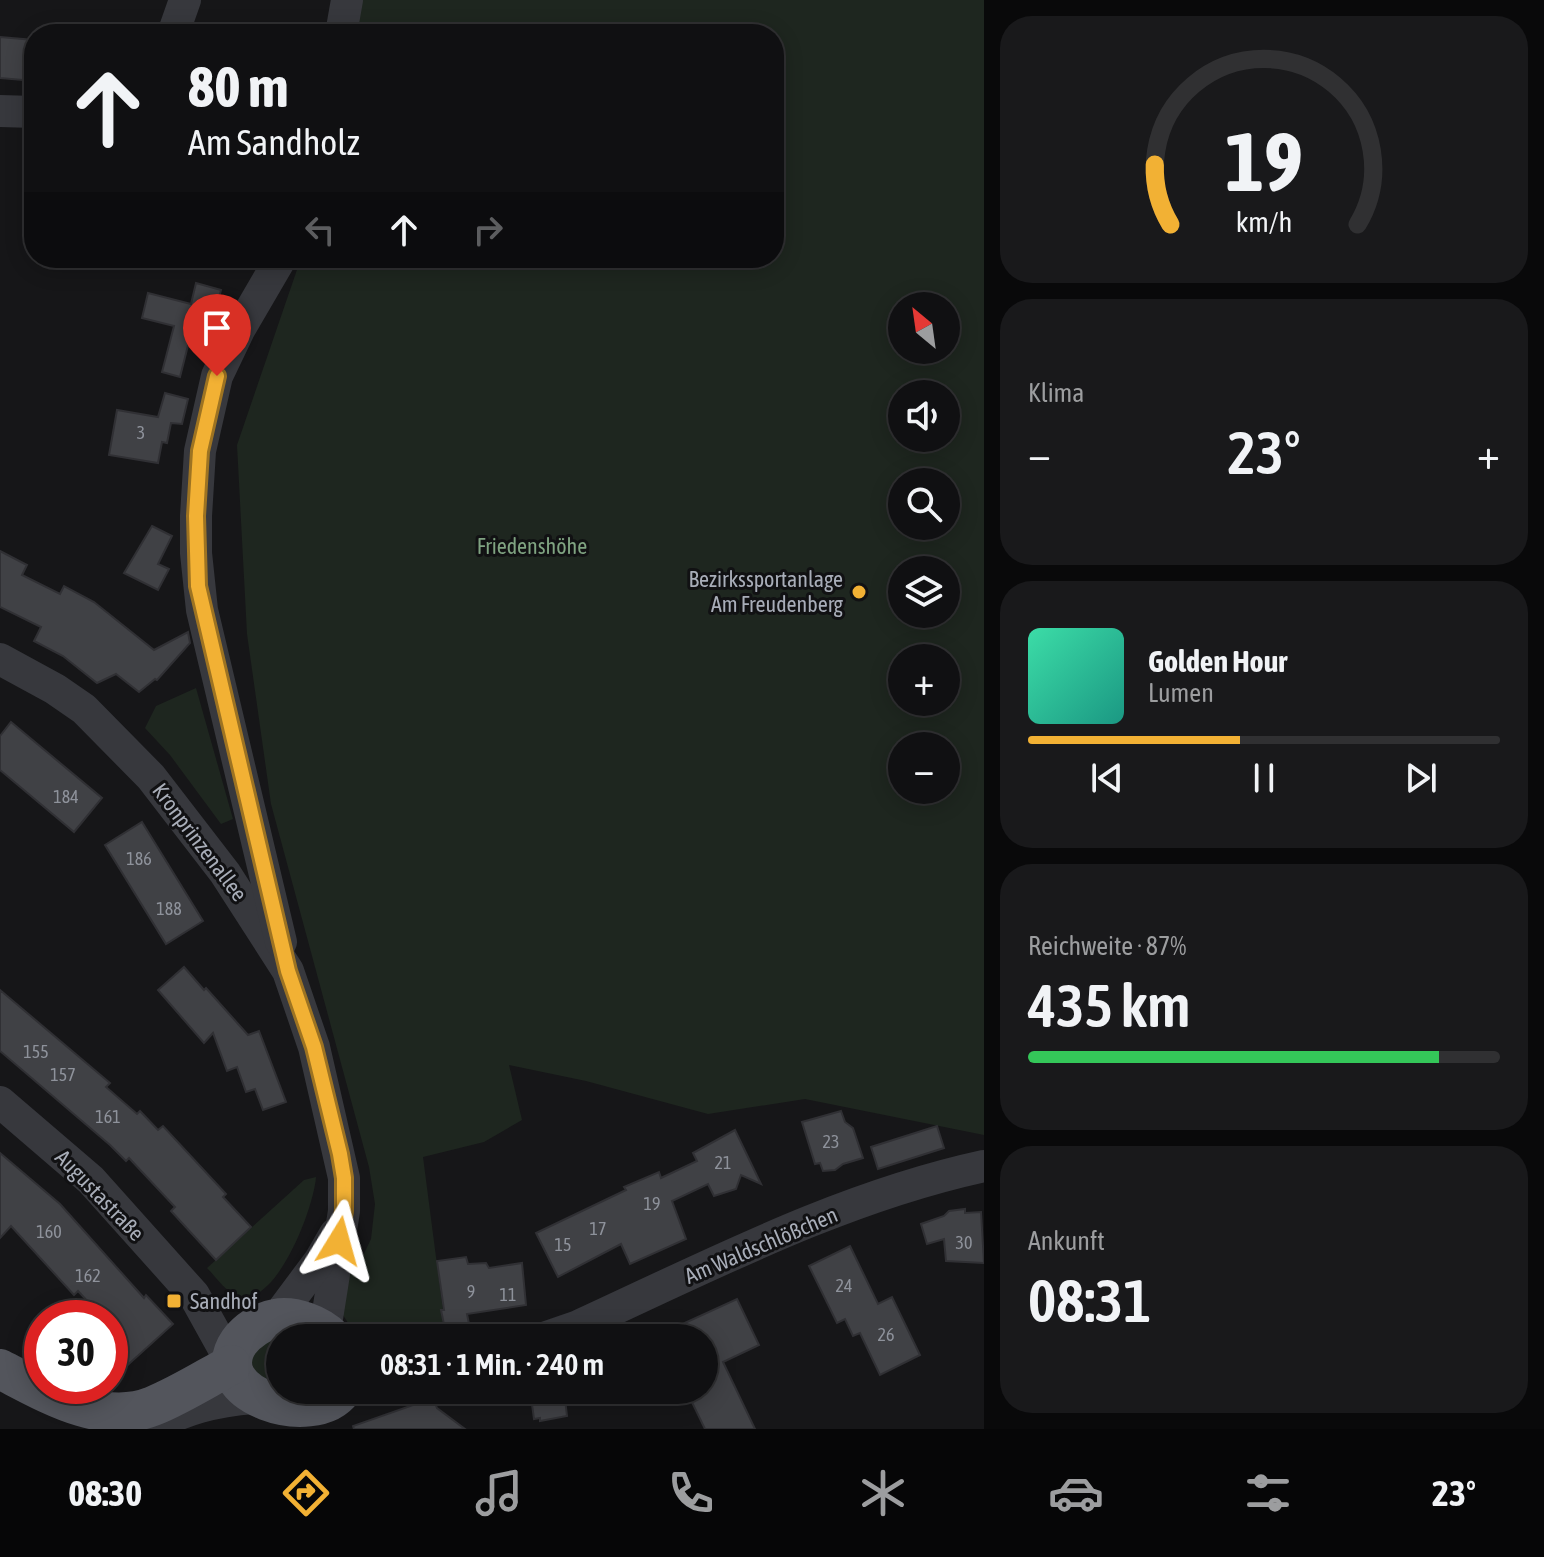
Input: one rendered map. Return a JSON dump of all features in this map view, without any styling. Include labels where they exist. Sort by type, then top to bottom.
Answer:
[{"type":"main road","points":[[78,1404],[107,1410],[139,1410],[165,1400],[230,1363],[244,1335],[266,1323],[301,1321],[307,1324]]},
{"type":"main road","points":[[230,1363],[240,1386],[281,1413],[307,1413],[333,1404]]},
{"type":"main road","points":[[0,1369],[24,1382]]},
{"type":"street","points":[[177,24],[185,0]]},
{"type":"street","points":[[343,24],[347,0]]},
{"type":"street","points":[[0,111],[24,112]]},
{"type":"street","points":[[275,268],[228,349],[217,376],[200,451],[196,541],[202,610],[288,971]]},
{"type":"street","name":"Kronprinzenallee","points":[[0,659],[84,709],[151,777],[225,873],[288,971],[314,1047],[344,1178],[344,1211],[329,1324]]},
{"type":"street","name":"Augustastraße","points":[[0,1102],[91,1180],[194,1295],[230,1363]]},
{"type":"street","name":"Am Waldschlößchen","points":[[582,1324],[784,1231],[928,1178],[984,1166]]},
{"type":"street","name":"Kronprinzenallee","points":[[266,1323],[320,1260],[340,1225]]},
{"type":"street","name":"Augustastraße","points":[[194,1295],[266,1323]]},
{"type":"street","points":[[149,1429],[187,1409],[228,1400],[281,1413]]},
{"type":"street","points":[[62,1404],[84,1429]]},
{"type":"green space","name":"Friedenshöhe","points":[[361,0],[984,0],[984,1135],[805,1099],[708,1114],[586,1081],[509,1065],[522,1120],[484,1142],[423,1157],[445,1324],[349,1324],[343,1315],[343,1283],[360,1262],[371,1239],[375,1204],[369,1167],[271,804],[247,634],[237,445],[298,268],[784,268],[784,24],[357,24]]},
{"type":"green space","points":[[196,688],[233,819],[221,824],[170,755],[145,728],[156,706]]},
{"type":"green space","points":[[316,1177],[302,1227],[283,1266],[259,1292],[246,1297],[229,1291],[207,1268],[304,1180]]},
{"type":"green space","points":[[266,1342],[266,1388],[262,1388],[249,1357],[252,1346]]},
{"type":"building","points":[[0,37],[24,39],[24,80],[0,78]]},
{"type":"building","points":[[196,283],[221,290],[216,310],[198,306],[180,377],[162,372],[174,326],[142,318],[148,293],[191,304]]},
{"type":"building","points":[[165,393],[188,399],[182,424],[171,423],[167,443],[162,442],[158,463],[109,455],[117,410],[158,417]]},
{"type":"building","points":[[152,526],[172,536],[158,564],[169,569],[158,590],[124,573]]},
{"type":"building","points":[[0,551],[27,565],[22,575],[60,594],[64,586],[94,602],[154,650],[188,632],[190,643],[157,680],[139,692],[116,674],[97,683],[63,656],[34,641],[41,627],[0,607]]},
{"type":"building","points":[[11,722],[102,798],[74,832],[0,770],[0,736]]},
{"type":"building","points":[[142,822],[203,921],[166,944],[105,845]]},
{"type":"building","points":[[184,967],[248,1035],[259,1031],[286,1102],[263,1110],[255,1089],[246,1092],[237,1067],[227,1071],[213,1033],[204,1043],[158,990]]},
{"type":"building","points":[[0,990],[110,1083],[106,1087],[137,1114],[140,1111],[158,1130],[163,1126],[226,1194],[223,1197],[251,1227],[216,1260],[171,1211],[175,1207],[129,1158],[126,1161],[0,1051]]},
{"type":"building","points":[[841,1111],[845,1122],[853,1128],[863,1158],[835,1170],[823,1171],[820,1163],[815,1164],[802,1122]]},
{"type":"building","points":[[937,1126],[944,1148],[878,1169],[871,1147]]},
{"type":"building","points":[[735,1130],[761,1184],[741,1175],[736,1189],[714,1196],[708,1184],[672,1201],[686,1239],[630,1264],[621,1244],[558,1277],[536,1233],[626,1190],[624,1187],[659,1172],[661,1178],[697,1161],[693,1153]]},
{"type":"building","points":[[0,1153],[60,1204],[144,1298],[146,1295],[173,1324],[128,1365],[128,1300],[86,1300],[78,1291],[74,1295],[11,1226],[0,1238]]},
{"type":"building","points":[[965,1209],[965,1213],[981,1212],[984,1263],[946,1261],[944,1239],[927,1244],[921,1224],[944,1216],[949,1211]]},
{"type":"building","points":[[850,1246],[878,1304],[892,1297],[920,1355],[880,1375],[860,1333],[853,1336],[845,1319],[837,1323],[809,1266]]},
{"type":"building","points":[[466,1257],[468,1264],[486,1263],[489,1268],[522,1263],[526,1305],[467,1314],[469,1324],[444,1324],[437,1261]]},
{"type":"building","points":[[737,1299],[759,1345],[723,1362],[755,1429],[705,1429],[693,1404],[718,1404],[718,1324],[683,1324]]},
{"type":"building","points":[[416,1404],[435,1404],[465,1429],[354,1429],[353,1426]]},
{"type":"building","points":[[532,1404],[566,1404],[567,1416],[540,1421],[540,1418],[534,1419]]},
{"type":"place","name":"Bezirkssportanlage Am Freudenberg","points":[[859,592]]},
{"type":"place","name":"Sandhof","points":[[174,1301]]},
{"type":"route","points":[[217,376],[200,451],[196,516],[198,586],[288,971],[314,1047],[340,1154],[344,1211],[339,1241]]}]
